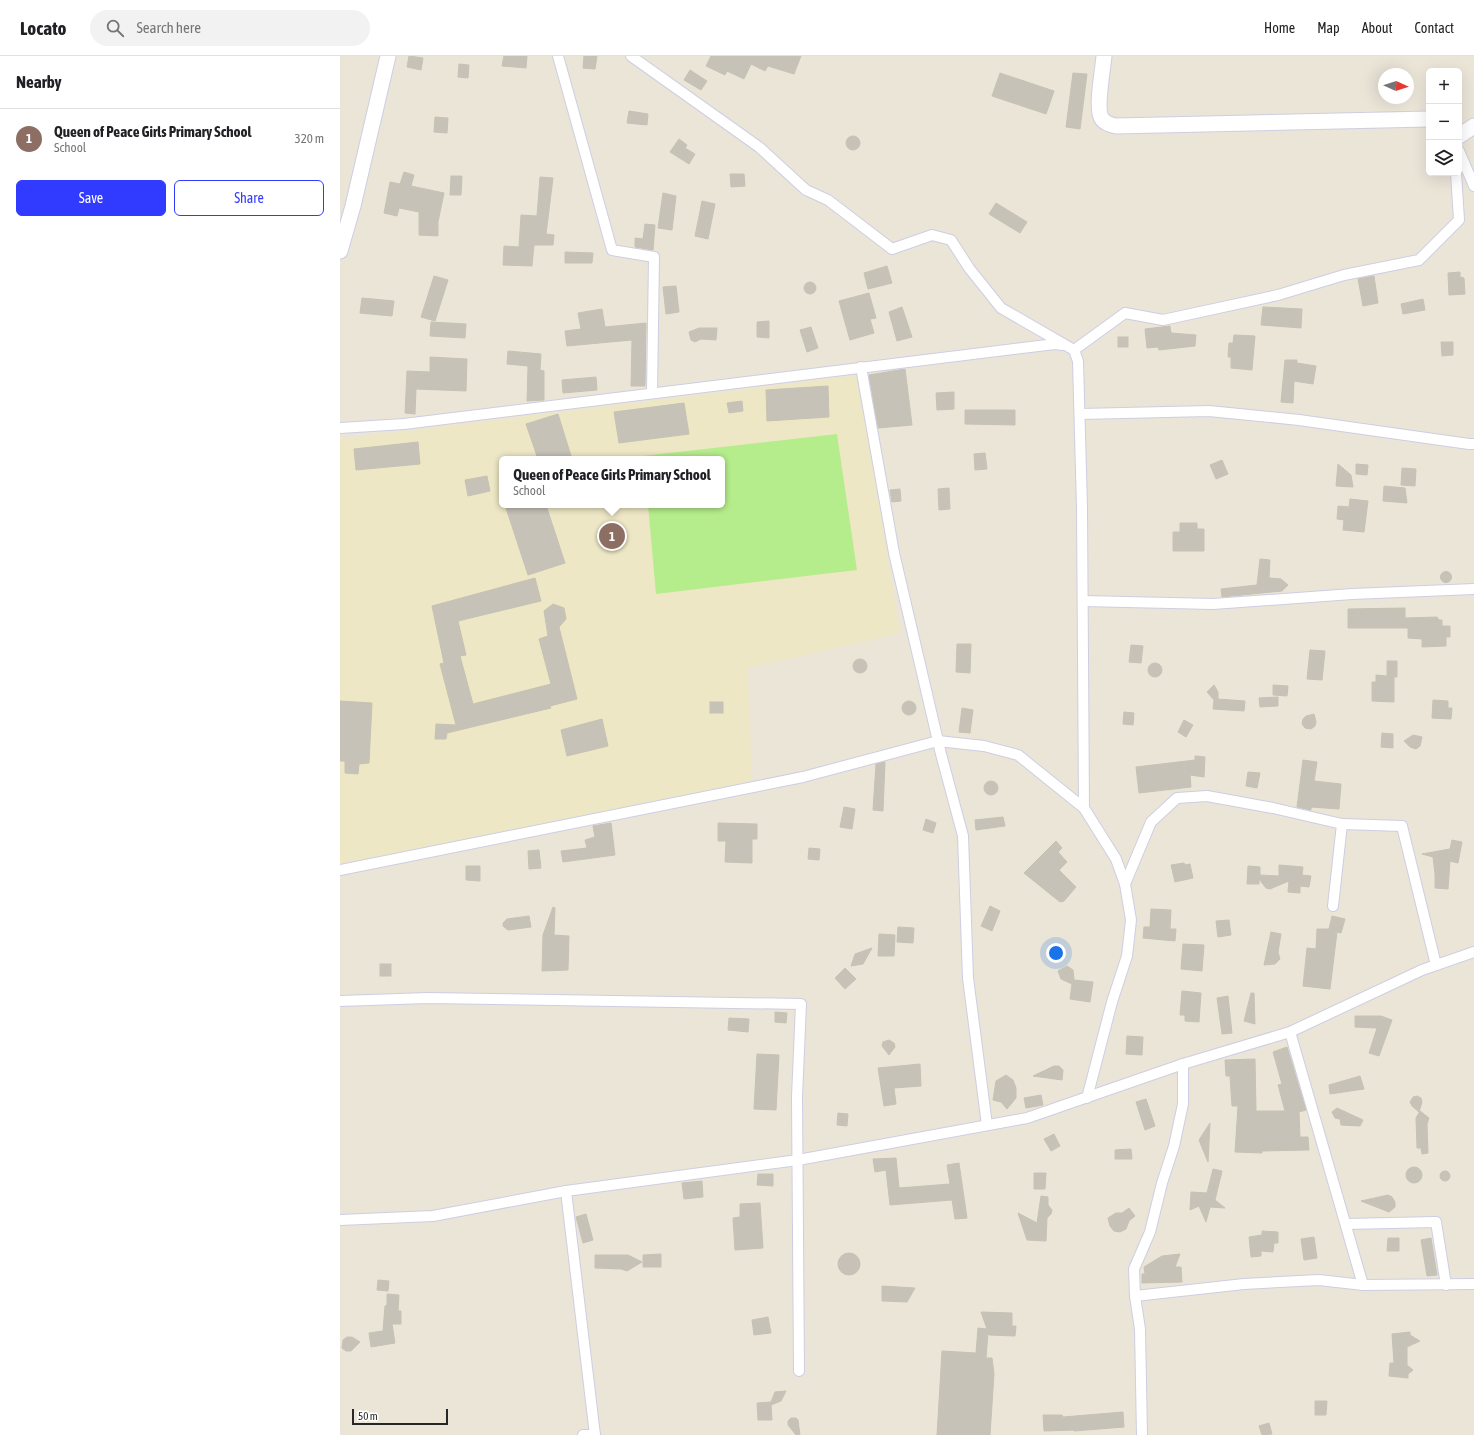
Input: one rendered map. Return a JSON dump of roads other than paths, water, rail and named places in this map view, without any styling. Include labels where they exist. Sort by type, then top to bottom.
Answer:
[{"type":"street","points":[[340,251],[353,206],[388,56]]},
{"type":"street","points":[[558,56],[612,250],[654,257],[652,393]]},
{"type":"street","points":[[632,56],[759,147],[806,190],[828,200],[892,249],[932,235],[951,240],[969,268],[1001,308],[1070,348],[1078,361],[1083,601],[1084,808]]},
{"type":"street","points":[[1104,56],[1099,108],[1102,119],[1110,125],[1426,119]]},
{"type":"street","points":[[1462,134],[1474,126]]},
{"type":"street","points":[[1462,158],[1474,186]]},
{"type":"street","points":[[340,428],[404,424],[1055,344],[1070,348],[1125,313],[1163,320],[1278,296],[1344,274],[1419,260],[1458,220],[1456,176]]},
{"type":"street","points":[[861,367],[894,553],[938,741],[963,836],[968,978],[987,1125]]},
{"type":"street","points":[[1080,414],[1209,411],[1299,420],[1474,444]]},
{"type":"street","points":[[1083,601],[1213,604],[1352,594],[1474,589]]},
{"type":"street","points":[[340,870],[804,777],[938,741],[984,746],[1018,755],[1084,808],[1116,858],[1125,884],[1131,920],[1127,956],[1112,1002],[1087,1098]]},
{"type":"street","points":[[1125,884],[1151,822],[1177,798],[1207,796],[1273,808],[1342,824],[1402,826],[1436,965]]},
{"type":"street","points":[[1333,906],[1342,824]]},
{"type":"street","points":[[340,1220],[433,1216],[566,1191],[798,1160],[1027,1118],[1183,1064],[1290,1032],[1422,970],[1474,952]]},
{"type":"street","points":[[340,1001],[428,998],[800,1004],[797,1097],[799,1371]]},
{"type":"street","points":[[1290,1032],[1363,1285]]},
{"type":"street","points":[[1142,1435],[1140,1329],[1135,1296],[1134,1269],[1150,1232],[1162,1183],[1174,1146],[1182,1104],[1183,1064]]},
{"type":"street","points":[[566,1191],[595,1435],[583,1435]]},
{"type":"street","points":[[1346,1224],[1436,1222],[1446,1285]]},
{"type":"street","points":[[1135,1296],[1244,1284],[1319,1280],[1363,1285],[1474,1284]]},
{"type":"place","name":"Queen of Peace Girls Primary School","points":[[612,536]]}]
